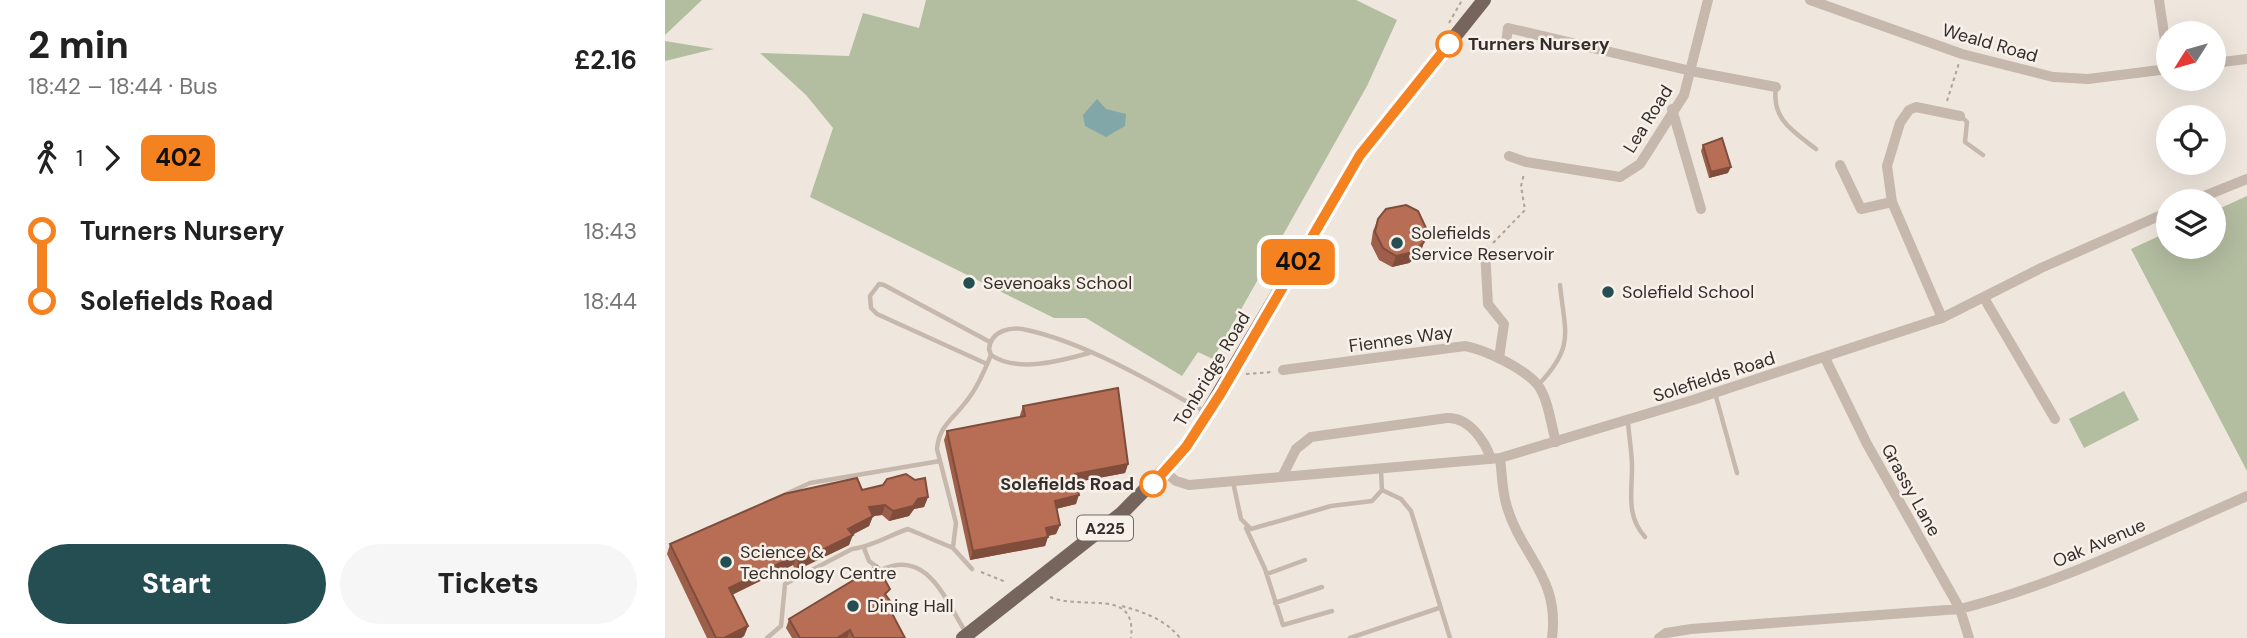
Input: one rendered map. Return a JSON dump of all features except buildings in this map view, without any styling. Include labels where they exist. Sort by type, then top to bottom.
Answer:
[{"type":"main road","name":"Tonbridge Road","points":[[965,636],[1065,560],[1165,472],[1186,447],[1235,370],[1360,155],[1484,0]]},
{"type":"street","name":"Lea Road","points":[[1509,156],[1526,162],[1620,177],[1640,164],[1672,109],[1684,95],[1708,0]]},
{"type":"street","name":"Weald Road","points":[[1810,0],[1962,54],[2053,77],[2088,79],[2156,70]]},
{"type":"street","points":[[2159,0],[2162,21]]},
{"type":"street","points":[[1506,43],[1509,25],[1691,71],[1776,87]]},
{"type":"street","points":[[2226,62],[2247,59]]},
{"type":"street","points":[[1942,318],[1892,202],[1887,166],[1903,115],[1916,107],[1960,116]]},
{"type":"street","points":[[1672,109],[1701,209]]},
{"type":"street","points":[[1840,165],[1861,209],[1892,202]]},
{"type":"street","points":[[2222,189],[2247,179]]},
{"type":"street","name":"Solefields Road","points":[[1165,472],[1176,481],[1189,485],[1381,471],[1495,458],[1628,421],[1942,318],[2041,268],[2156,217]]},
{"type":"street","points":[[1485,251],[1488,304],[1504,324],[1499,358]]},
{"type":"street","points":[[1984,298],[2055,419]]},
{"type":"street","name":"Fiennes Way","points":[[1283,370],[1465,346],[1499,358],[1538,385]]},
{"type":"street","name":"Grassy Lane","points":[[1825,358],[1867,444],[1960,609],[1969,638]]},
{"type":"street","points":[[1538,385],[1556,442]]},
{"type":"street","points":[[1282,477],[1296,449],[1311,437],[1454,418],[1474,431],[1495,458],[1506,506],[1517,531],[1545,578],[1552,604],[1552,638]]},
{"type":"street","name":"Oak Avenue","points":[[1659,638],[1666,633],[1691,629],[1960,609],[2003,598],[2060,577],[2247,496]]},
{"type":"lane","points":[[1776,87],[1775,104],[1781,121],[1817,149]]},
{"type":"lane","points":[[1960,116],[1967,122],[1965,142],[1983,155]]},
{"type":"lane","points":[[987,364],[877,314],[871,307],[870,296],[879,284],[884,285],[990,342]]},
{"type":"lane","points":[[1538,385],[1555,367],[1565,348],[1560,285]]},
{"type":"lane","points":[[990,342],[1006,330],[1026,330],[1089,354],[1208,413]]},
{"type":"lane","points":[[953,548],[956,523],[937,449],[941,429],[965,404],[987,364],[991,355],[990,342]]},
{"type":"lane","points":[[991,355],[1005,362],[1044,363],[1089,354]]},
{"type":"lane","points":[[1715,393],[1737,473]]},
{"type":"lane","points":[[1628,421],[1632,467],[1629,500],[1634,520],[1645,537]]},
{"type":"lane","points":[[785,495],[810,483],[940,461]]},
{"type":"lane","points":[[1244,524],[1251,529],[1331,506],[1372,501],[1382,490],[1381,471]]},
{"type":"lane","points":[[1233,482],[1244,524],[1267,574],[1279,620],[1288,626],[1332,611]]},
{"type":"lane","points":[[1382,490],[1401,499],[1411,511],[1450,638]]},
{"type":"lane","points":[[767,638],[781,625],[785,584],[852,549],[864,548],[908,529],[953,548],[972,569]]},
{"type":"lane","points":[[864,548],[869,561],[881,570],[899,564],[922,570],[935,580],[965,636]]},
{"type":"lane","points":[[1267,574],[1305,560]]},
{"type":"lane","points":[[1275,603],[1322,587]]},
{"type":"lane","points":[[1350,638],[1439,608]]},
{"type":"path","points":[[1943,112],[1962,54]]},
{"type":"path","points":[[1485,251],[1524,210],[1521,186],[1526,162]]},
{"type":"path","points":[[1235,370],[1247,375],[1283,370]]},
{"type":"path","points":[[972,569],[1006,582]]},
{"type":"path","points":[[1050,597],[1075,605],[1121,606],[1147,613],[1174,630],[1180,638]]},
{"type":"path","points":[[1121,606],[1129,612],[1133,623],[1131,638]]},
{"type":"green space","points":[[665,0],[702,0],[665,35]]},
{"type":"green space","points":[[926,0],[1356,0],[1397,20],[1367,86],[1213,359],[1198,352],[1182,376],[1086,318],[1054,318],[810,197],[833,128],[806,95],[760,53],[849,56],[863,13],[919,28]]},
{"type":"green space","points":[[665,41],[714,49],[665,61]]},
{"type":"green space","points":[[2247,196],[2247,471],[2131,249],[2156,238],[2156,259],[2226,259],[2226,206]]},
{"type":"green space","points":[[2124,391],[2139,420],[2084,448],[2069,419]]},
{"type":"water","points":[[1097,99],[1106,109],[1126,114],[1125,126],[1106,137],[1085,126],[1083,115]]},
{"type":"bus line","name":"402","points":[[1153,484],[1186,447],[1221,393],[1360,155],[1449,44]]},
{"type":"place","name":"Turners Nursery","points":[[1449,44]]},
{"type":"place","name":"Solefields Service Reservoir","points":[[1397,243]]},
{"type":"place","name":"Sevenoaks School","points":[[969,283]]},
{"type":"place","name":"Solefield School","points":[[1608,292]]},
{"type":"place","name":"Solefields Road","points":[[1153,484]]},
{"type":"place","name":"Science & Technology Centre","points":[[726,562]]},
{"type":"place","name":"Dining Hall","points":[[853,606]]}]
